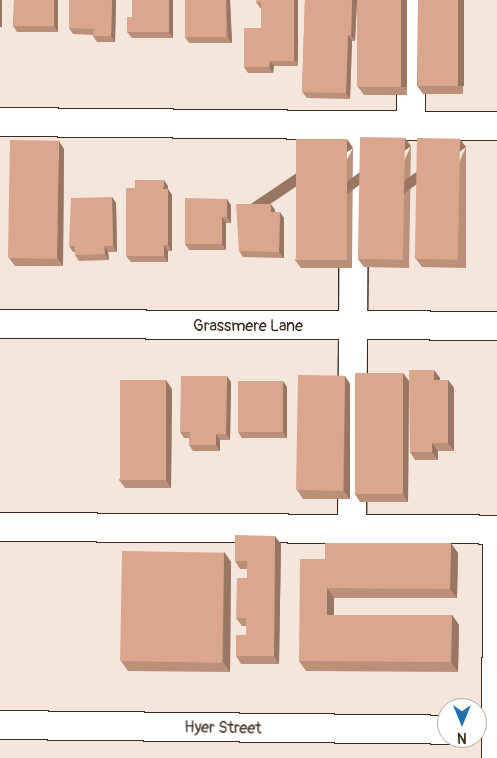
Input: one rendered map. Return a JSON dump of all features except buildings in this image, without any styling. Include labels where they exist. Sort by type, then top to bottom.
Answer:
[{"type":"street","points":[[411,0],[411,126]]},
{"type":"street","points":[[0,122],[497,126]]},
{"type":"street","points":[[352,529],[355,326],[354,125]]},
{"type":"street","name":"Grassmere Lane","points":[[0,324],[497,326]]},
{"type":"street","points":[[0,527],[497,530]]},
{"type":"street","points":[[496,758],[497,540]]},
{"type":"street","name":"Hyer Street","points":[[0,725],[437,730]]},
{"type":"shaded area","points":[[0,0],[497,0],[497,758],[0,758]]}]
